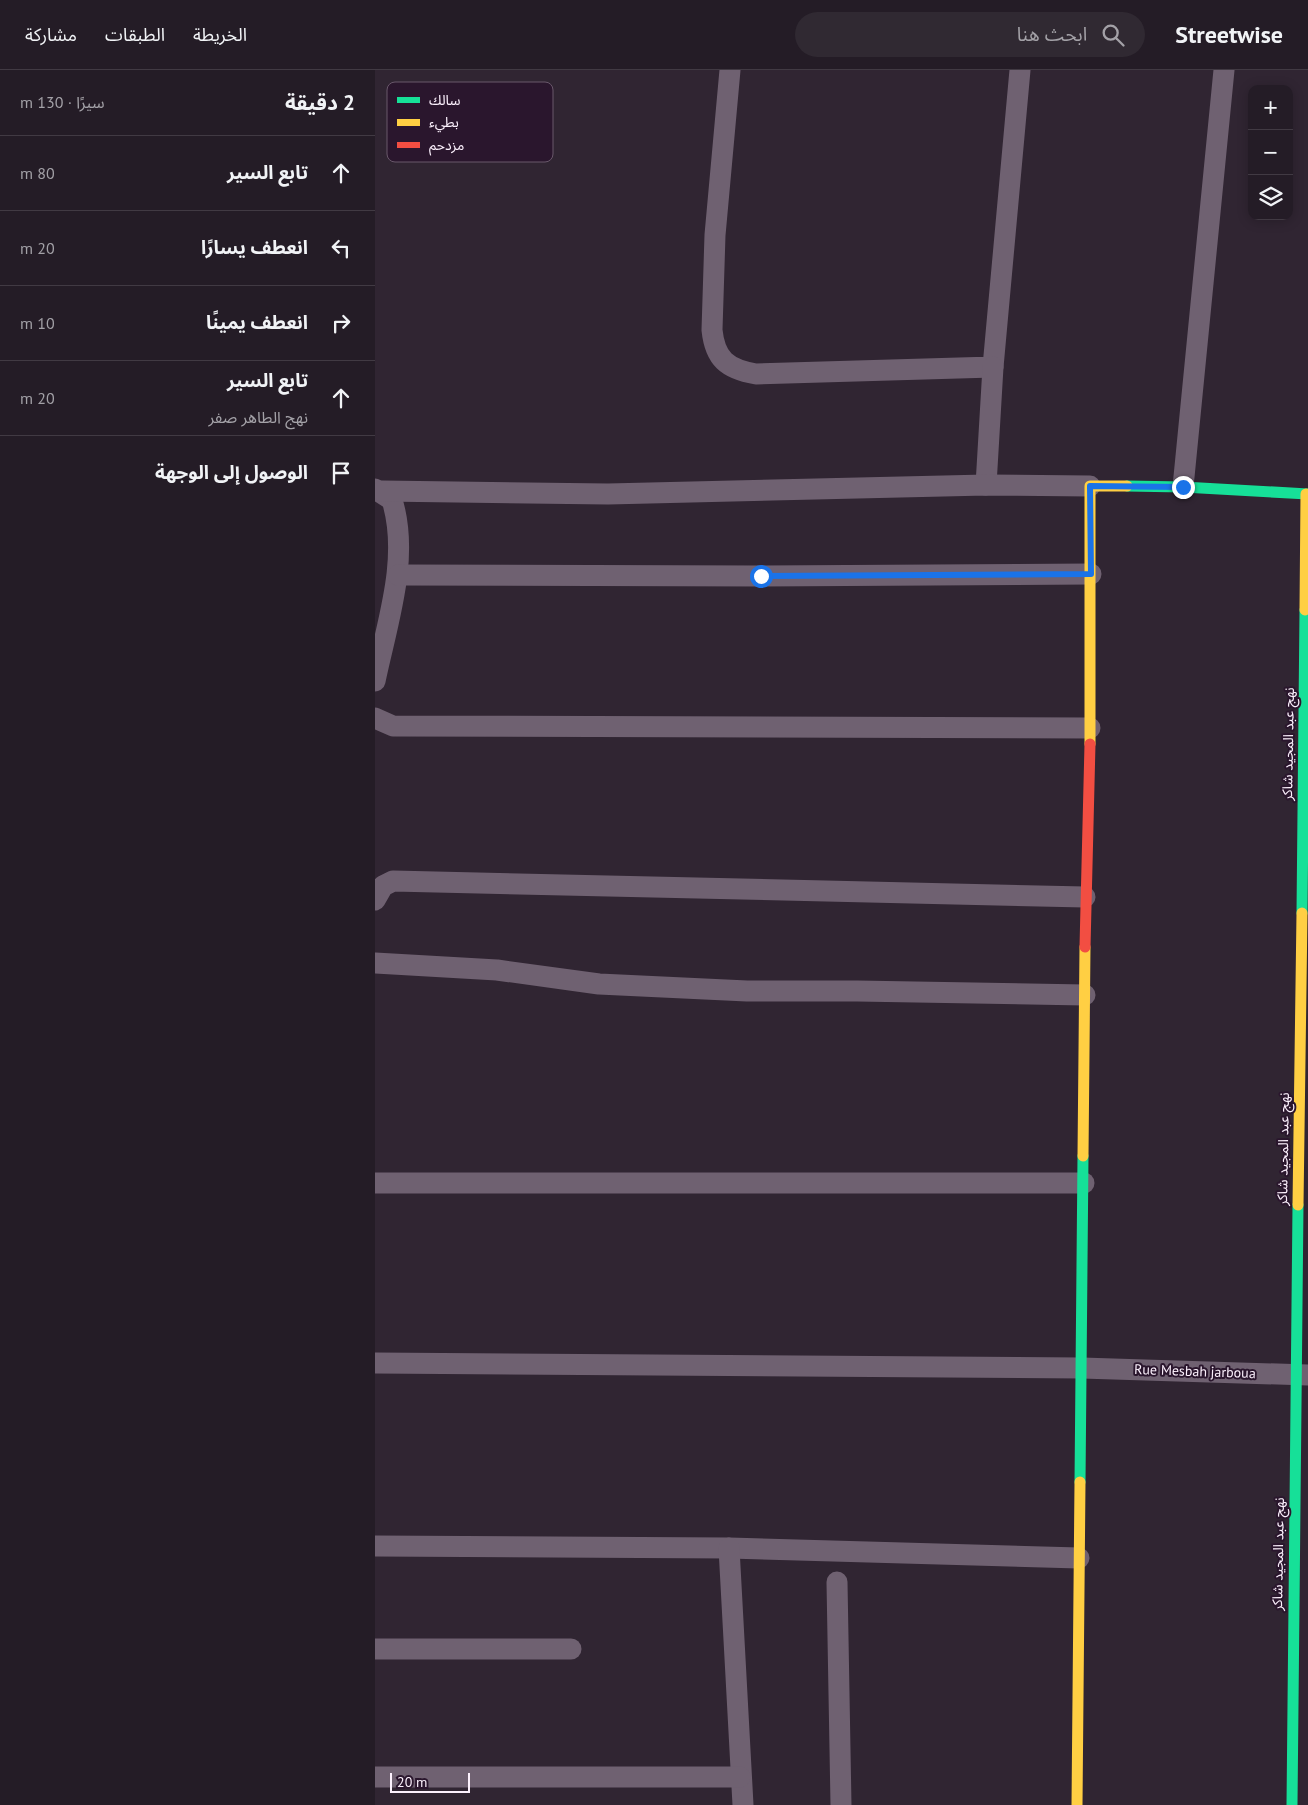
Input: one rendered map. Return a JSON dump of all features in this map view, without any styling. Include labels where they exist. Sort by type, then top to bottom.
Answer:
[{"type":"street","points":[[730,70],[715,235],[712,330],[714,345],[719,356],[742,372],[755,374],[993,367]]},
{"type":"street","points":[[986,484],[993,367],[1020,70]]},
{"type":"street","points":[[1183,487],[1224,70]]},
{"type":"street","points":[[378,490],[607,494],[986,484],[1183,487],[1307,494]]},
{"type":"street","points":[[1077,1805],[1084,1183],[1085,897],[1091,728],[1090,486]]},
{"type":"street","points":[[375,681],[398,575],[396,511],[392,500],[378,490]]},
{"type":"street","name":"نهج عبد المجيد شاكر","points":[[1292,1805],[1300,1596],[1307,494]]},
{"type":"street","points":[[398,575],[771,576],[1091,574]]},
{"type":"street","points":[[375,718],[393,726],[1091,728]]},
{"type":"street","points":[[375,900],[383,886],[393,881],[1085,897]]},
{"type":"street","points":[[375,963],[497,970],[599,984],[747,991],[894,991],[1085,995]]},
{"type":"street","points":[[375,1183],[1084,1183]]},
{"type":"street","name":"Rue Mesbah jarboua","points":[[375,1363],[1082,1368],[1302,1374]]},
{"type":"street","points":[[375,1546],[729,1548],[1079,1558]]},
{"type":"street","points":[[729,1548],[743,1805]]},
{"type":"street","points":[[837,1582],[841,1805]]},
{"type":"street","points":[[375,1649],[571,1649]]},
{"type":"street","points":[[375,1777],[740,1777]]},
{"type":"traffic: fast","points":[[1127,486],[1308,494]]},
{"type":"traffic: fast","points":[[1302,913],[1305,610]]},
{"type":"traffic: fast","points":[[1080,1482],[1083,1156]]},
{"type":"traffic: fast","points":[[1292,1805],[1298,1205]]},
{"type":"traffic: slow","points":[[1090,744],[1090,486],[1127,486]]},
{"type":"traffic: slow","points":[[1305,610],[1306,494]]},
{"type":"traffic: slow","points":[[1298,1205],[1302,913]]},
{"type":"traffic: slow","points":[[1083,1156],[1085,947]]},
{"type":"traffic: slow","points":[[1077,1805],[1080,1482]]},
{"type":"traffic: jam","points":[[1085,947],[1090,744]]},
{"type":"route","points":[[761,576],[1091,574],[1092,505],[1090,486],[1183,487]]}]
